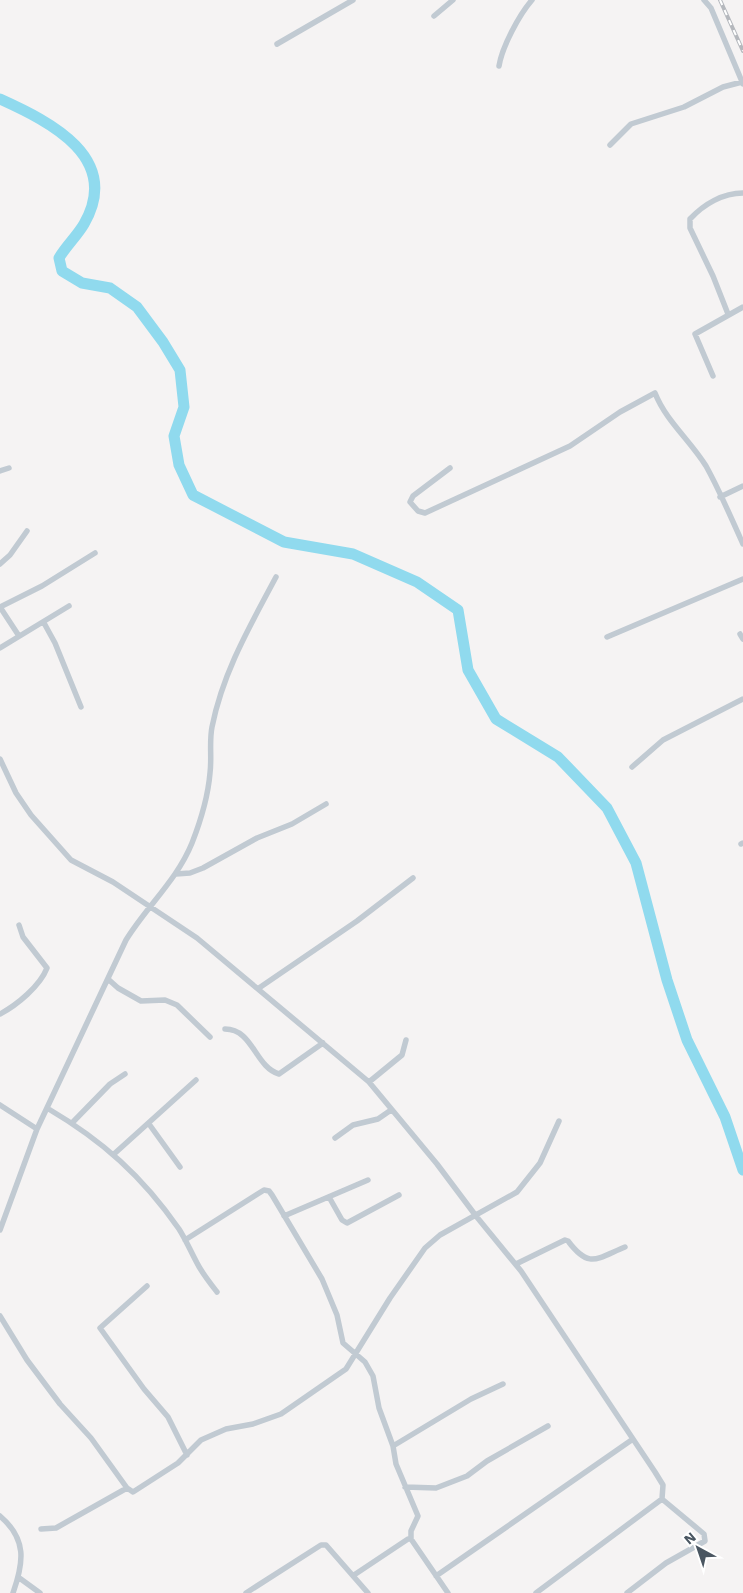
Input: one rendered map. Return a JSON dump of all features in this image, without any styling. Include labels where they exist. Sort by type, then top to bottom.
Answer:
[{"type":"street","points":[[276,44],[353,0]]},
{"type":"street","points":[[434,16],[453,0]]},
{"type":"street","points":[[499,66],[501,53],[522,12],[532,0]]},
{"type":"street","points":[[610,145],[631,124],[684,107],[714,91],[743,83],[711,8],[704,0]]},
{"type":"street","points":[[728,314],[714,276],[690,228],[690,219],[706,205],[722,197],[743,193]]},
{"type":"street","points":[[713,376],[695,334],[743,307]]},
{"type":"street","points":[[450,468],[413,496],[410,502],[413,506],[425,513],[461,498],[570,446],[620,412],[655,393],[668,418],[681,431],[706,467],[743,544]]},
{"type":"street","points":[[0,471],[8,468]]},
{"type":"street","points":[[720,497],[743,486]]},
{"type":"street","points":[[0,564],[10,555],[27,531]]},
{"type":"street","points":[[19,636],[0,607],[42,586],[95,553]]},
{"type":"street","points":[[0,1230],[37,1129],[126,940],[176,874],[193,841],[205,803],[210,772],[211,730],[218,702],[234,656],[276,577]]},
{"type":"street","points":[[607,637],[743,579]]},
{"type":"street","points":[[0,648],[44,623],[69,606]]},
{"type":"street","points":[[44,623],[55,643],[81,707]]},
{"type":"street","points":[[632,767],[663,740],[743,699]]},
{"type":"street","points":[[0,759],[16,794],[31,815],[71,860],[113,882],[197,938],[259,988],[368,1082],[437,1164],[476,1216],[516,1264],[633,1438],[663,1485],[662,1500],[536,1593]]},
{"type":"street","points":[[176,874],[190,873],[203,868],[257,838],[292,824],[326,804]]},
{"type":"street","points":[[259,988],[357,921],[413,878]]},
{"type":"street","points":[[0,1014],[25,996],[38,982],[47,968],[23,937],[19,924]]},
{"type":"street","points":[[108,979],[118,988],[141,1001],[165,1000],[177,1004],[210,1037]]},
{"type":"street","points":[[225,1029],[240,1033],[264,1062],[279,1074],[323,1043]]},
{"type":"street","points":[[368,1082],[402,1055],[406,1040]]},
{"type":"street","points":[[72,1123],[110,1084],[125,1074]]},
{"type":"street","points":[[114,1154],[196,1080]]},
{"type":"street","points":[[0,1105],[37,1129]]},
{"type":"street","points":[[47,1108],[72,1123],[114,1154],[150,1192],[185,1240],[198,1265],[216,1292]]},
{"type":"street","points":[[335,1138],[353,1125],[378,1119],[391,1110]]},
{"type":"street","points":[[0,1316],[54,1397],[91,1438],[127,1488],[133,1492],[187,1455],[201,1440],[226,1429],[253,1424],[294,1406],[346,1369],[390,1298],[425,1248],[440,1235],[517,1192],[529,1180],[540,1163],[559,1121]]},
{"type":"street","points":[[149,1124],[180,1167]]},
{"type":"street","points":[[284,1216],[368,1180]]},
{"type":"street","points":[[185,1240],[264,1190],[269,1191],[272,1195],[322,1279],[337,1315],[344,1343],[355,1355],[365,1362],[373,1376],[379,1408],[393,1446],[396,1464],[418,1516],[411,1531],[411,1539],[448,1593]]},
{"type":"street","points":[[329,1197],[342,1220],[347,1223],[399,1196]]},
{"type":"street","points":[[516,1264],[565,1240],[568,1241],[579,1256],[590,1260],[625,1248]]},
{"type":"street","points":[[147,1286],[100,1328],[144,1389],[168,1417],[187,1455]]},
{"type":"street","points":[[393,1446],[471,1399],[503,1384]]},
{"type":"street","points":[[405,1487],[436,1488],[467,1476],[487,1461],[548,1426]]},
{"type":"street","points":[[436,1576],[633,1438]]},
{"type":"street","points":[[41,1529],[56,1528],[127,1488]]},
{"type":"street","points":[[627,1593],[666,1563],[705,1541],[704,1534],[662,1500]]},
{"type":"street","points":[[0,1516],[13,1527],[22,1553],[13,1593]]},
{"type":"street","points":[[354,1575],[408,1539],[411,1539]]},
{"type":"street","points":[[246,1593],[321,1545],[326,1545],[368,1593]]},
{"type":"street","points":[[18,1577],[40,1593]]},
{"type":"waterway","points":[[0,99],[20,108],[59,131],[75,145],[88,162],[94,180],[93,201],[84,224],[59,258],[62,271],[82,283],[110,288],[137,307],[163,342],[180,370],[184,407],[174,436],[179,465],[193,495],[284,542],[353,554],[417,582],[458,610],[468,670],[496,719],[558,757],[607,808],[636,863],[667,980],[687,1040],[725,1117],[743,1170]]},
{"type":"railway","points":[[720,0],[743,51]]}]
